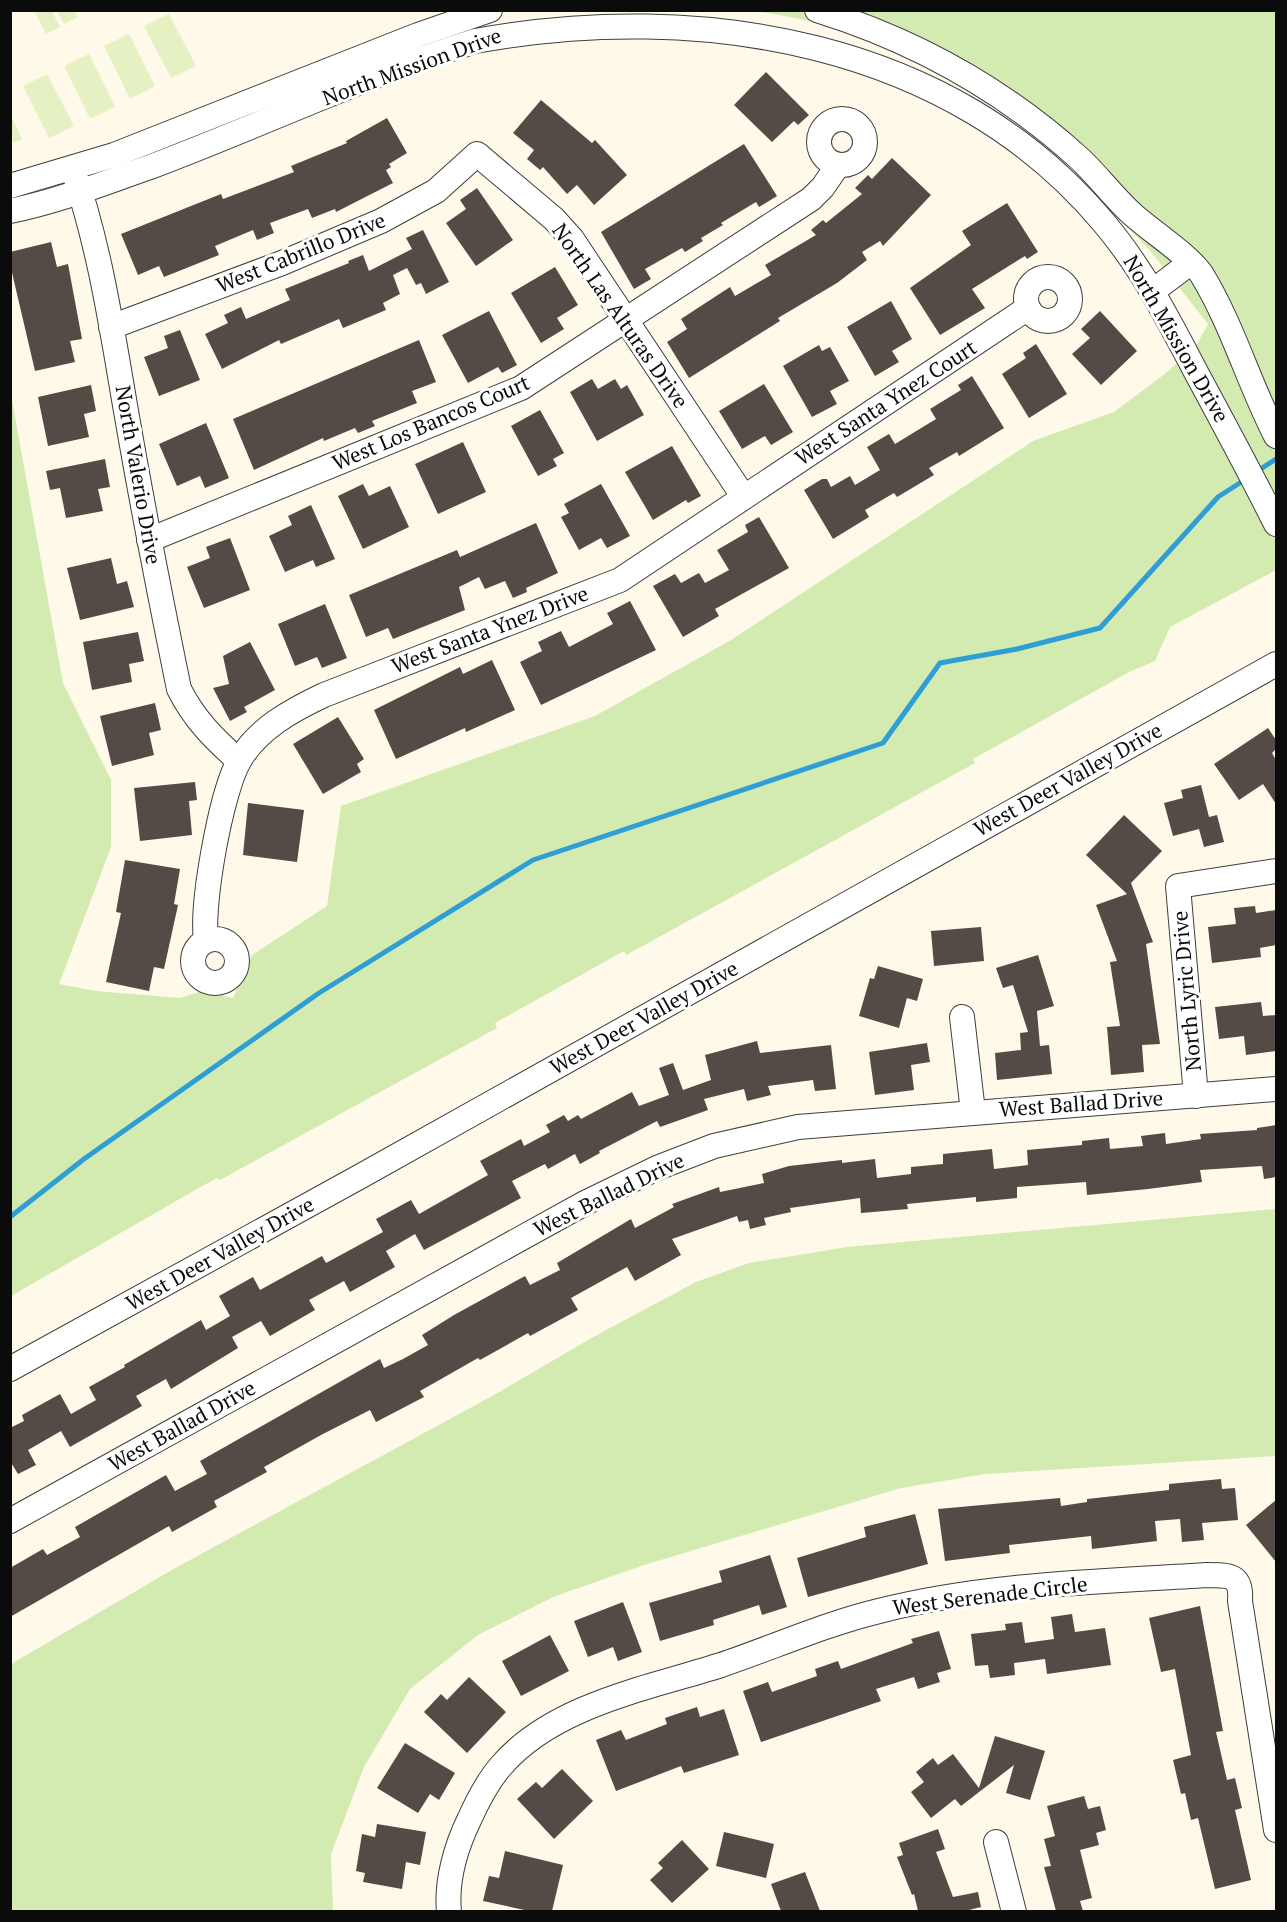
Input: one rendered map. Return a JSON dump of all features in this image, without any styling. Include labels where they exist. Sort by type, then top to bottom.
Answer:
[{"type":"street","name":"North Mission Drive","points":[[10,211],[77,181],[165,136],[418,35],[490,10]]},
{"type":"street","name":"North Mission Drive","points":[[817,10],[907,43],[938,57],[993,90],[1075,154],[1128,210],[1195,268],[1244,358],[1263,410],[1276,436]]},
{"type":"street","name":"North Mission Drive","points":[[10,186],[77,181],[474,42],[551,22],[663,12],[737,19],[821,37],[876,56],[943,88],[979,111],[1063,179],[1105,223],[1153,291],[1276,524]]},
{"type":"street","name":"North Las Alturas Drive","points":[[477,154],[554,219],[572,239],[742,496]]},
{"type":"street","name":"West Cabrillo Drive","points":[[111,327],[282,263],[381,221],[436,191],[477,154]]},
{"type":"street","name":"West Los Bancos Court","points":[[149,540],[521,388],[811,199],[824,187],[838,165]]},
{"type":"street","name":"North Valerio Drive","points":[[77,181],[111,327],[149,540],[179,689],[196,719],[239,761]]},
{"type":"street","points":[[1153,291],[1195,268]]},
{"type":"street","name":"West Santa Ynez Court","points":[[742,496],[1028,308]]},
{"type":"street","name":"West Santa Ynez Drive","points":[[239,761],[265,731],[287,712],[324,694],[620,580],[742,496]]},
{"type":"street","name":"West Deer Valley Drive","points":[[10,1369],[361,1176],[1276,664]]},
{"type":"street","points":[[206,940],[204,921],[209,880],[224,807],[239,761]]},
{"type":"street","name":"North Lyric Drive","points":[[1196,1096],[1178,886],[1276,871]]},
{"type":"street","points":[[962,1017],[973,1112]]},
{"type":"street","name":"West Ballad Drive","points":[[10,1521],[564,1215],[657,1168],[714,1146],[798,1127],[1276,1089]]},
{"type":"street","name":"West Serenade Circle","points":[[449,1911],[448,1898],[455,1858],[464,1829],[482,1793],[502,1764],[527,1743],[559,1722],[622,1694],[722,1664],[803,1634],[868,1614],[944,1598],[1002,1590],[1207,1575],[1222,1575],[1236,1580],[1241,1588],[1243,1625],[1276,1830]]},
{"type":"street","points":[[996,1842],[1014,1911]]},
{"type":"green space","points":[[34,11],[52,11],[60,27],[46,34]]},
{"type":"green space","points":[[57,11],[75,11],[78,17],[64,24]]},
{"type":"green space","points":[[757,11],[1276,11],[1276,570],[1170,627],[1155,661],[1129,672],[973,759],[975,763],[639,948],[626,955],[624,951],[495,1023],[497,1028],[220,1180],[217,1178],[197,1189],[11,1296],[10,389],[63,683],[111,780],[111,847],[59,984],[96,991],[180,998],[202,991],[233,998],[252,955],[327,906],[341,806],[595,716],[731,640],[1033,441],[1114,412],[1166,373],[1197,344],[1208,324],[1152,253],[1077,171],[998,104],[901,47],[801,19]]},
{"type":"green space","points":[[169,14],[196,66],[171,78],[144,26]]},
{"type":"green space","points":[[129,34],[155,86],[130,99],[104,46]]},
{"type":"green space","points":[[89,54],[115,107],[90,119],[64,66]]},
{"type":"green space","points":[[47,74],[74,126],[49,138],[23,86]]},
{"type":"green space","points":[[11,116],[22,139],[14,143],[11,136]]},
{"type":"green space","points":[[1276,1209],[1276,1456],[985,1474],[901,1488],[644,1565],[553,1597],[478,1635],[410,1689],[364,1767],[331,1854],[333,1911],[11,1911],[11,1664],[177,1567],[494,1395],[595,1336],[696,1282],[749,1263],[847,1247]]},
{"type":"building","points":[[766,72],[809,115],[798,125],[794,121],[772,142],[734,105]]},
{"type":"building","points":[[541,100],[592,143],[595,140],[627,175],[594,205],[577,185],[567,194],[543,167],[540,170],[527,159],[534,150],[513,133]]},
{"type":"building","points":[[387,118],[407,153],[389,164],[391,167],[386,170],[393,183],[336,212],[335,209],[312,218],[308,209],[270,223],[274,233],[257,240],[253,230],[215,246],[219,255],[164,277],[159,266],[138,275],[121,234],[221,194],[223,199],[294,172],[291,166],[347,143],[346,141]]},
{"type":"building","points":[[744,144],[777,196],[759,207],[756,202],[721,223],[723,225],[701,238],[703,241],[685,252],[682,248],[645,269],[651,279],[634,289],[601,232]]},
{"type":"building","points":[[892,158],[931,195],[883,246],[880,241],[862,252],[867,260],[837,283],[778,318],[780,321],[689,378],[667,342],[687,329],[681,319],[730,287],[735,296],[771,275],[765,265],[816,235],[811,230],[823,220],[826,223],[862,194],[855,188],[868,175],[872,179]]},
{"type":"building","points":[[477,188],[513,240],[476,266],[446,223],[466,209],[460,200]]},
{"type":"building","points":[[1007,203],[1038,252],[1027,259],[1025,256],[972,289],[985,308],[940,335],[910,288],[971,245],[962,231]]},
{"type":"building","points":[[423,230],[449,282],[426,294],[421,283],[416,285],[407,268],[393,275],[400,294],[383,303],[386,310],[343,328],[339,319],[281,344],[279,340],[222,369],[205,334],[228,323],[224,315],[241,307],[246,319],[290,300],[285,289],[363,255],[369,271],[412,249],[406,238]]},
{"type":"building","points":[[51,242],[57,267],[68,264],[82,339],[70,341],[75,362],[35,371],[10,264],[10,252]]},
{"type":"building","points":[[555,267],[578,305],[557,318],[564,329],[541,343],[511,293]]},
{"type":"building","points":[[891,301],[912,339],[892,351],[899,362],[875,376],[847,327]]},
{"type":"building","points":[[489,311],[517,365],[502,373],[498,367],[468,383],[442,335]]},
{"type":"building","points":[[1100,311],[1137,351],[1101,385],[1072,354],[1090,338],[1081,329]]},
{"type":"building","points":[[180,330],[200,380],[159,396],[144,357],[168,348],[164,336]]},
{"type":"building","points":[[419,340],[436,382],[412,391],[417,403],[372,421],[375,426],[358,433],[355,428],[324,441],[323,438],[254,470],[233,419]]},
{"type":"building","points":[[1036,344],[1067,394],[1029,418],[1002,374],[1026,358],[1023,353]]},
{"type":"building","points":[[819,345],[822,351],[830,347],[849,381],[830,391],[837,404],[812,417],[783,366]]},
{"type":"building","points":[[972,376],[1004,428],[959,456],[957,452],[929,468],[934,475],[897,497],[894,493],[865,510],[869,517],[833,539],[804,490],[822,479],[827,479],[831,487],[850,476],[855,485],[880,470],[867,447],[889,434],[895,444],[936,419],[930,409],[961,390],[958,385]]},
{"type":"building","points":[[592,379],[598,389],[615,379],[621,389],[627,385],[644,415],[597,441],[570,392]]},
{"type":"building","points":[[764,384],[793,432],[771,445],[765,436],[742,449],[719,411]]},
{"type":"building","points":[[91,385],[96,411],[84,414],[89,437],[48,446],[38,397]]},
{"type":"building","points":[[540,410],[564,453],[553,459],[557,466],[538,476],[511,426]]},
{"type":"building","points":[[206,423],[229,478],[205,488],[200,476],[177,486],[159,444]]},
{"type":"building","points":[[463,442],[486,492],[438,514],[415,464]]},
{"type":"building","points":[[672,446],[701,496],[688,503],[686,500],[653,520],[625,472]]},
{"type":"building","points":[[105,459],[110,487],[98,489],[103,511],[66,518],[60,488],[50,490],[46,471]]},
{"type":"building","points":[[363,484],[369,496],[390,486],[409,527],[363,549],[338,496]]},
{"type":"building","points":[[601,484],[630,536],[607,548],[601,538],[579,550],[561,517],[569,513],[564,504]]},
{"type":"building","points":[[311,505],[335,559],[316,567],[313,560],[285,572],[269,536],[292,525],[288,516]]},
{"type":"building","points":[[759,517],[789,568],[715,609],[719,616],[683,637],[653,586],[675,574],[681,583],[699,573],[705,583],[729,570],[717,550],[748,532],[745,525]]},
{"type":"building","points":[[536,523],[558,573],[526,588],[527,592],[513,598],[505,581],[485,589],[479,577],[459,587],[465,610],[393,639],[388,628],[366,637],[349,595],[457,550],[460,557]]},
{"type":"building","points":[[230,538],[250,590],[204,608],[187,567],[210,558],[206,547]]},
{"type":"building","points":[[111,558],[117,584],[127,581],[134,607],[80,620],[67,568]]},
{"type":"building","points":[[630,601],[656,650],[541,705],[520,662],[542,651],[538,642],[561,631],[569,647],[613,624],[607,613]]},
{"type":"building","points":[[325,604],[347,658],[322,668],[317,657],[295,666],[278,624]]},
{"type":"building","points":[[138,632],[144,661],[129,664],[132,682],[92,690],[83,642]]},
{"type":"building","points":[[250,642],[275,690],[244,707],[247,712],[230,721],[213,688],[229,684],[223,656]]},
{"type":"building","points":[[492,660],[515,710],[466,732],[465,728],[396,759],[374,710],[460,667],[463,674]]},
{"type":"building","points":[[155,703],[161,730],[149,733],[154,755],[112,766],[100,716]]},
{"type":"building","points":[[338,717],[364,759],[357,764],[361,772],[323,794],[293,744]]},
{"type":"building","points":[[1268,728],[1276,740],[1276,749],[1272,753],[1276,760],[1276,804],[1263,784],[1239,800],[1214,764]]},
{"type":"building","points":[[195,782],[197,800],[189,801],[192,835],[140,841],[134,788]]},
{"type":"building","points":[[1201,785],[1209,817],[1217,815],[1224,842],[1204,847],[1199,829],[1173,836],[1164,803],[1183,798],[1181,790]]},
{"type":"building","points":[[248,803],[304,810],[297,862],[243,855]]},
{"type":"building","points":[[1124,815],[1162,851],[1131,883],[1153,942],[1146,944],[1160,1044],[1142,1045],[1144,1072],[1111,1075],[1107,1027],[1120,1026],[1110,962],[1117,961],[1096,905],[1127,894],[1086,855]]},
{"type":"building","points":[[125,860],[180,869],[174,904],[178,905],[164,969],[154,967],[149,991],[106,982],[121,913],[116,912]]},
{"type":"building","points":[[1255,906],[1256,913],[1276,910],[1276,945],[1260,948],[1261,957],[1212,963],[1208,927],[1236,924],[1234,908]]},
{"type":"building","points":[[981,927],[984,961],[934,966],[931,931]]},
{"type":"building","points":[[1038,955],[1054,1006],[1037,1011],[1040,1046],[1049,1045],[1052,1074],[997,1080],[995,1053],[1021,1050],[1020,1033],[1028,1032],[1013,985],[1003,988],[996,968]]},
{"type":"building","points":[[878,966],[923,979],[917,1001],[907,998],[899,1028],[859,1016],[870,978],[874,979]]},
{"type":"building","points":[[1261,1002],[1263,1016],[1276,1015],[1276,1051],[1246,1055],[1244,1036],[1219,1039],[1215,1007]]},
{"type":"building","points":[[757,1041],[760,1053],[831,1045],[836,1089],[815,1091],[813,1080],[768,1086],[771,1095],[747,1101],[744,1089],[704,1099],[708,1110],[660,1127],[657,1121],[599,1151],[600,1153],[580,1164],[575,1154],[548,1169],[545,1164],[512,1181],[521,1198],[424,1250],[415,1234],[386,1251],[395,1267],[350,1292],[344,1281],[309,1300],[315,1310],[270,1336],[261,1321],[232,1337],[238,1348],[171,1389],[166,1379],[136,1396],[142,1406],[70,1447],[61,1431],[28,1450],[36,1465],[18,1474],[10,1461],[10,1428],[24,1421],[22,1415],[60,1394],[71,1414],[96,1400],[89,1387],[125,1367],[124,1365],[201,1320],[206,1330],[230,1316],[219,1296],[253,1277],[260,1290],[322,1256],[326,1263],[383,1232],[376,1219],[411,1200],[419,1214],[488,1175],[480,1161],[521,1139],[524,1146],[550,1132],[546,1125],[564,1115],[568,1121],[578,1115],[581,1119],[632,1092],[639,1106],[669,1095],[659,1068],[673,1063],[683,1090],[711,1080],[705,1055]]},
{"type":"building","points":[[927,1043],[930,1062],[911,1065],[914,1090],[875,1095],[869,1052]]},
{"type":"building","points":[[1276,1125],[1276,1177],[1264,1179],[1262,1166],[1200,1170],[1202,1182],[1148,1189],[1087,1195],[1086,1182],[1017,1187],[1017,1198],[976,1202],[976,1197],[907,1204],[908,1209],[861,1213],[860,1198],[790,1208],[791,1212],[764,1218],[766,1225],[750,1229],[748,1220],[739,1222],[737,1216],[672,1239],[681,1255],[635,1281],[627,1267],[571,1298],[578,1310],[530,1336],[528,1333],[480,1360],[478,1358],[420,1391],[424,1397],[376,1422],[370,1410],[321,1435],[264,1467],[267,1472],[214,1501],[217,1507],[172,1532],[169,1526],[10,1617],[10,1568],[43,1549],[47,1555],[80,1537],[75,1527],[166,1475],[175,1491],[207,1474],[200,1461],[380,1359],[384,1368],[428,1345],[422,1335],[454,1315],[525,1276],[530,1285],[560,1270],[557,1263],[631,1219],[635,1228],[674,1207],[672,1204],[719,1187],[720,1192],[764,1183],[762,1174],[789,1166],[875,1159],[877,1178],[911,1174],[911,1167],[943,1164],[943,1154],[992,1149],[994,1169],[1028,1165],[1027,1150],[1082,1145],[1082,1141],[1109,1138],[1110,1149],[1143,1146],[1141,1136],[1165,1133],[1166,1144],[1201,1139],[1200,1134],[1257,1130],[1257,1128]]},
{"type":"building","points":[[1221,1479],[1222,1489],[1235,1488],[1238,1520],[1202,1523],[1204,1540],[1182,1542],[1180,1519],[1155,1521],[1157,1541],[1092,1549],[1091,1536],[1009,1545],[1010,1553],[945,1561],[938,1509],[1060,1498],[1061,1506],[1087,1502],[1087,1499],[1169,1490],[1169,1484]]},
{"type":"building","points":[[1276,1500],[1276,1562],[1246,1525]]},
{"type":"building","points":[[915,1514],[928,1564],[808,1597],[797,1558],[866,1537],[864,1527]]},
{"type":"building","points":[[770,1555],[787,1607],[762,1615],[759,1605],[713,1620],[714,1625],[660,1641],[649,1603],[722,1582],[719,1571]]},
{"type":"building","points":[[623,1602],[642,1652],[618,1661],[613,1647],[588,1657],[574,1621]]},
{"type":"building","points":[[1200,1606],[1223,1731],[1216,1732],[1227,1780],[1235,1778],[1242,1808],[1235,1810],[1251,1880],[1215,1889],[1198,1818],[1191,1820],[1185,1793],[1181,1794],[1173,1760],[1191,1755],[1175,1669],[1161,1672],[1149,1618]]},
{"type":"building","points":[[1072,1614],[1075,1632],[1105,1628],[1111,1665],[1047,1674],[1045,1659],[1014,1663],[1015,1675],[990,1678],[988,1665],[975,1666],[971,1634],[1006,1630],[1005,1624],[1022,1622],[1025,1643],[1054,1639],[1051,1617]]},
{"type":"building","points":[[939,1631],[951,1669],[937,1673],[940,1682],[918,1689],[914,1677],[876,1689],[881,1701],[761,1742],[743,1691],[768,1682],[772,1692],[817,1676],[815,1669],[838,1661],[841,1669],[913,1643],[911,1639]]},
{"type":"building","points":[[550,1635],[569,1671],[521,1696],[502,1661]]},
{"type":"building","points":[[469,1677],[506,1712],[467,1753],[424,1712],[441,1694],[447,1700]]},
{"type":"building","points":[[697,1707],[700,1717],[724,1709],[739,1755],[684,1773],[681,1766],[616,1791],[596,1740],[621,1730],[626,1740],[667,1724],[665,1718]]},
{"type":"building","points":[[995,1736],[1045,1751],[1030,1800],[1006,1793],[1014,1765],[961,1806],[955,1799],[931,1818],[911,1792],[924,1782],[916,1772],[933,1758],[938,1765],[953,1754],[979,1788]]},
{"type":"building","points":[[405,1743],[455,1773],[439,1800],[430,1794],[418,1813],[377,1788]]},
{"type":"building","points":[[562,1769],[593,1801],[554,1839],[517,1799],[536,1782],[542,1788]]},
{"type":"building","points":[[1084,1796],[1088,1809],[1100,1806],[1106,1830],[1096,1833],[1099,1845],[1080,1850],[1092,1898],[1080,1901],[1083,1911],[1056,1911],[1044,1867],[1051,1866],[1044,1839],[1055,1836],[1047,1806]]},
{"type":"building","points":[[377,1824],[426,1832],[420,1865],[406,1862],[402,1889],[363,1882],[365,1873],[356,1871],[362,1834],[375,1837]]},
{"type":"building","points":[[938,1829],[945,1849],[936,1852],[953,1897],[978,1892],[981,1907],[965,1911],[918,1911],[914,1894],[912,1895],[897,1857],[903,1855],[899,1843]]},
{"type":"building","points":[[724,1832],[774,1844],[766,1878],[716,1866]]},
{"type":"building","points":[[682,1840],[709,1869],[672,1903],[650,1880],[663,1868],[658,1863]]},
{"type":"building","points":[[505,1851],[563,1865],[552,1911],[529,1911],[483,1901],[489,1876],[499,1878]]},
{"type":"building","points":[[805,1872],[820,1911],[781,1911],[771,1884]]},
{"type":"waterway","points":[[1256,472],[1276,459]]},
{"type":"waterway","points":[[10,1217],[84,1159],[319,993],[533,860],[883,743],[940,663],[1017,649],[1100,628],[1218,497],[1246,479]]}]
